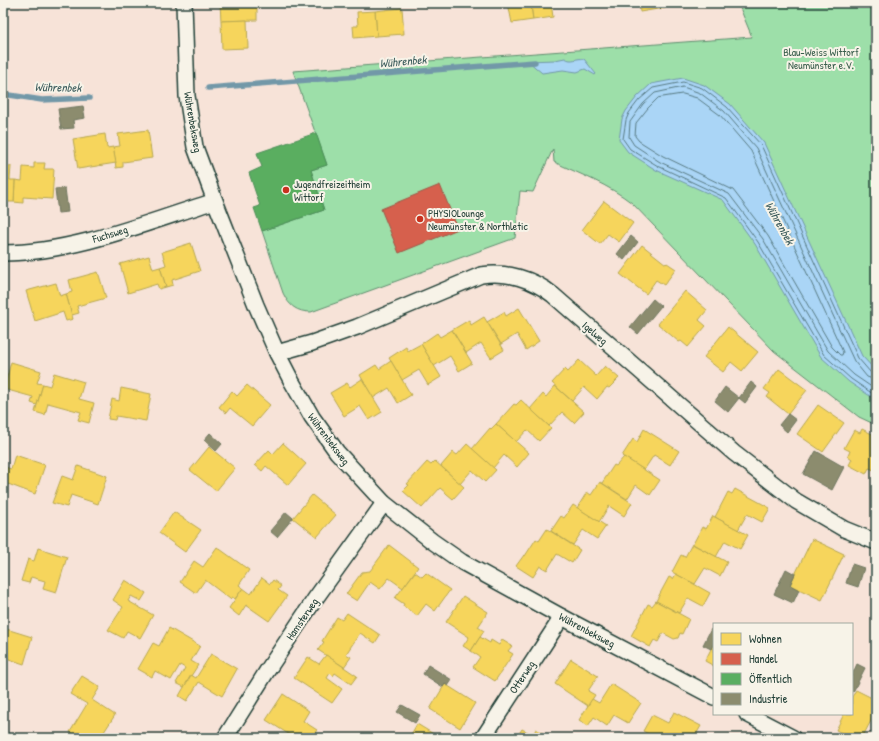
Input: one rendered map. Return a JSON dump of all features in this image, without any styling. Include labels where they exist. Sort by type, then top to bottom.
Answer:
[{"type":"street","name":"Wührenbeksweg","points":[[184,3],[186,78],[190,121],[195,146],[256,305],[277,353],[316,423],[337,452],[384,503],[426,537],[462,562],[562,617],[713,696]]},
{"type":"street","name":"Fuchsweg","points":[[3,254],[47,250],[76,244],[215,201]]},
{"type":"street","name":"Igelweg","points":[[277,353],[312,343],[356,327],[481,275],[502,274],[525,279],[545,288],[734,453],[796,501],[844,529],[876,542]]},
{"type":"street","name":"Hamsterweg","points":[[225,738],[293,632],[384,503]]},
{"type":"street","name":"Otterweg","points":[[483,738],[562,617]]},
{"type":"street","points":[[749,715],[793,738]]},
{"type":"green space","name":"Blau-Weiss Wittorf Neumünster e.V.","points":[[738,3],[876,3],[876,425],[859,417],[774,351],[632,203],[604,185],[554,162],[553,149],[533,192],[520,191],[515,238],[311,312],[302,311],[294,307],[285,298],[262,231],[324,210],[311,170],[327,165],[293,71],[752,37]]},
{"type":"water","points":[[565,58],[570,60],[584,59],[596,74],[595,75],[585,69],[577,72],[563,70],[542,73],[528,61],[555,60]]},
{"type":"water","points":[[683,78],[704,85],[730,104],[764,143],[862,356],[876,371],[876,400],[849,382],[821,357],[755,244],[723,200],[656,170],[628,152],[619,140],[622,119],[626,111],[637,97],[651,84]]},
{"type":"building: Wohnen","points":[[220,3],[248,3],[249,5],[257,5],[257,20],[221,21]]},
{"type":"building: Wohnen","points":[[508,3],[531,3],[533,20],[512,23]]},
{"type":"building: Wohnen","points":[[531,3],[551,3],[553,17],[533,20]]},
{"type":"building: Wohnen","points":[[639,3],[663,3],[664,8],[640,12]]},
{"type":"building: Wohnen","points":[[663,3],[690,3],[664,8]]},
{"type":"building: Wohnen","points":[[402,8],[404,34],[377,36],[375,11]]},
{"type":"building: Wohnen","points":[[375,11],[377,36],[354,38],[353,26],[358,26],[357,12]]},
{"type":"building: Wohnen","points":[[247,20],[248,48],[222,49],[221,21]]},
{"type":"building: Wohnen","points":[[148,130],[152,158],[123,162],[123,167],[116,168],[113,147],[120,146],[118,134]]},
{"type":"building: Wohnen","points":[[105,134],[107,148],[113,147],[116,163],[78,169],[73,139]]},
{"type":"building: Wohnen","points":[[34,163],[45,163],[44,169],[54,169],[52,199],[23,197],[23,203],[14,202],[15,180],[22,181],[23,167],[34,168]]},
{"type":"building: Wohnen","points":[[3,166],[11,166],[10,180],[15,180],[14,202],[6,202],[7,198],[3,198]]},
{"type":"building: Wohnen","points":[[604,201],[633,223],[619,242],[608,234],[600,244],[582,230]]},
{"type":"building: Wohnen","points":[[191,243],[200,271],[172,280],[173,285],[166,287],[160,267],[166,265],[162,252]]},
{"type":"building: Wohnen","points":[[642,245],[666,264],[667,263],[676,269],[664,285],[656,280],[646,294],[620,274]]},
{"type":"building: Wohnen","points":[[149,256],[153,269],[160,267],[166,287],[159,289],[157,284],[128,293],[120,264]]},
{"type":"building: Wohnen","points":[[98,272],[106,298],[77,306],[79,313],[72,315],[66,294],[72,292],[69,280]]},
{"type":"building: Wohnen","points":[[56,283],[60,296],[66,294],[73,319],[66,321],[63,312],[35,321],[26,291]]},
{"type":"building: Wohnen","points":[[685,291],[707,310],[699,320],[706,326],[688,347],[681,341],[679,342],[658,324]]},
{"type":"building: Wohnen","points":[[519,308],[539,341],[526,350],[517,334],[501,344],[487,322],[504,312],[506,316]]},
{"type":"building: Wohnen","points":[[484,317],[504,350],[491,358],[481,343],[466,353],[452,330],[469,320],[471,325]]},
{"type":"building: Wohnen","points":[[728,327],[758,352],[742,371],[731,362],[723,372],[704,357]]},
{"type":"building: Wohnen","points":[[452,330],[472,363],[459,371],[450,356],[434,366],[421,344],[437,333],[440,337]]},
{"type":"building: Wohnen","points":[[421,344],[441,377],[428,385],[419,370],[402,380],[389,358],[406,347],[408,351]]},
{"type":"building: Wohnen","points":[[579,360],[596,376],[605,366],[619,378],[609,388],[607,387],[597,399],[584,387],[572,401],[552,383],[565,369],[568,372]]},
{"type":"building: Wohnen","points":[[391,361],[411,395],[398,403],[389,388],[373,398],[360,375],[376,365],[379,369]]},
{"type":"building: Wohnen","points":[[11,362],[41,371],[37,383],[43,384],[37,405],[31,403],[33,397],[4,389]]},
{"type":"building: Wohnen","points":[[779,369],[807,390],[788,414],[767,397],[770,393],[764,389]]},
{"type":"building: Wohnen","points":[[54,373],[84,382],[79,399],[94,403],[89,423],[78,420],[81,412],[48,403],[45,415],[35,412],[43,384],[50,386]]},
{"type":"building: Wohnen","points":[[362,379],[382,412],[369,420],[360,406],[344,416],[330,393],[347,383],[350,387]]},
{"type":"building: Wohnen","points":[[247,385],[270,405],[252,426],[230,408],[226,413],[219,407],[232,391],[237,396]]},
{"type":"building: Wohnen","points":[[555,386],[584,412],[574,423],[562,412],[549,426],[530,409],[543,394],[546,397]]},
{"type":"building: Wohnen","points":[[121,388],[151,394],[146,421],[116,416],[115,420],[108,419],[112,399],[119,401]]},
{"type":"building: Wohnen","points":[[521,400],[551,428],[539,441],[527,430],[516,442],[496,424],[514,404],[516,405]]},
{"type":"building: Wohnen","points":[[818,405],[844,423],[823,452],[797,434]]},
{"type":"building: Wohnen","points":[[496,424],[529,453],[517,467],[504,455],[493,468],[472,449],[490,428],[491,429]]},
{"type":"building: Wohnen","points":[[644,429],[679,451],[670,465],[654,455],[644,470],[622,456],[633,439],[637,442]]},
{"type":"building: Wohnen","points":[[862,429],[876,436],[876,467],[874,470],[869,468],[866,474],[849,465],[852,459],[848,456],[850,451],[844,448],[854,430],[860,433]]},
{"type":"building: Wohnen","points":[[283,443],[306,464],[288,485],[266,466],[262,471],[255,465],[269,450],[273,454]]},
{"type":"building: Wohnen","points":[[467,444],[496,470],[485,482],[472,470],[460,484],[441,466],[453,452],[457,455]]},
{"type":"building: Wohnen","points":[[209,447],[235,468],[216,491],[190,470]]},
{"type":"building: Wohnen","points":[[15,455],[45,465],[35,494],[8,484],[5,491],[3,490],[3,473],[5,467],[11,469]]},
{"type":"building: Wohnen","points":[[624,457],[660,480],[650,495],[636,485],[627,499],[602,483],[614,465],[616,466]]},
{"type":"building: Wohnen","points":[[435,461],[464,487],[453,499],[440,488],[422,508],[403,491],[409,485],[407,484],[427,462],[431,465]]},
{"type":"building: Wohnen","points":[[78,466],[107,476],[98,504],[71,495],[67,507],[52,503],[62,476],[73,480]]},
{"type":"building: Wohnen","points":[[600,482],[632,503],[624,516],[609,506],[599,522],[577,508],[587,492],[591,495]]},
{"type":"building: Wohnen","points":[[735,489],[770,508],[762,522],[747,514],[738,530],[715,517],[728,492],[732,494]]},
{"type":"building: Wohnen","points":[[312,495],[336,515],[317,537],[293,518]]},
{"type":"building: Wohnen","points":[[573,505],[606,526],[597,539],[583,530],[573,545],[551,531],[561,516],[564,518]]},
{"type":"building: Wohnen","points":[[174,512],[201,530],[185,552],[159,533]]},
{"type":"building: Wohnen","points":[[713,516],[748,535],[740,549],[725,541],[716,557],[693,544],[702,527],[706,529]]},
{"type":"building: Wohnen","points":[[547,529],[580,550],[572,563],[557,554],[547,570],[540,566],[533,577],[516,566],[524,555],[525,556],[536,539],[539,541]]},
{"type":"building: Wohnen","points":[[812,539],[844,554],[822,600],[790,585]]},
{"type":"building: Wohnen","points":[[692,544],[727,562],[720,576],[705,568],[695,584],[672,572],[681,555],[685,557]]},
{"type":"building: Wohnen","points":[[389,545],[418,567],[403,588],[389,578],[380,589],[370,582],[357,601],[346,594],[362,572],[370,571]]},
{"type":"building: Wohnen","points":[[217,547],[249,570],[239,585],[243,588],[235,599],[232,597],[230,599],[205,580],[196,593],[180,582],[194,561],[203,567]]},
{"type":"building: Wohnen","points":[[38,548],[67,557],[56,593],[43,589],[45,581],[31,577],[29,583],[21,581],[28,559],[34,561]]},
{"type":"building: Wohnen","points":[[415,572],[422,577],[426,573],[450,590],[435,611],[426,604],[417,616],[395,598]]},
{"type":"building: Wohnen","points":[[676,574],[710,593],[703,606],[688,598],[679,613],[656,601],[669,577],[673,579]]},
{"type":"building: Wohnen","points":[[262,578],[270,584],[273,580],[281,586],[278,590],[287,596],[269,621],[246,605],[239,616],[229,608],[243,588],[251,594]]},
{"type":"building: Wohnen","points":[[125,580],[146,593],[141,601],[131,596],[128,601],[153,615],[140,638],[127,631],[123,638],[108,630],[123,607],[113,600]]},
{"type":"building: Wohnen","points":[[463,596],[488,612],[478,627],[484,631],[471,651],[463,646],[469,637],[446,622]]},
{"type":"building: Wohnen","points":[[656,601],[689,619],[682,634],[680,633],[678,638],[674,639],[663,633],[658,642],[654,640],[650,647],[631,636],[648,604],[652,606]]},
{"type":"building: Wohnen","points":[[347,613],[380,635],[375,643],[360,633],[346,654],[351,657],[344,667],[318,650],[324,642],[322,641],[337,617],[342,620]]},
{"type":"building: Wohnen","points":[[3,628],[32,637],[24,664],[3,657]]},
{"type":"building: Wohnen","points":[[169,628],[200,646],[191,661],[198,665],[184,687],[176,683],[185,668],[180,665],[171,680],[155,671],[152,677],[138,669],[153,643],[159,646]]},
{"type":"building: Wohnen","points":[[480,637],[490,643],[491,640],[499,645],[502,640],[512,646],[508,651],[513,654],[495,681],[473,667],[480,657],[471,651]]},
{"type":"building: Wohnen","points":[[713,645],[713,665],[705,661]]},
{"type":"building: Wohnen","points":[[211,654],[237,669],[222,696],[199,682],[187,701],[179,696],[191,675],[196,678]]},
{"type":"building: Wohnen","points":[[326,655],[357,676],[351,684],[335,673],[333,676],[330,673],[327,678],[342,689],[332,703],[294,678],[308,657],[319,664]]},
{"type":"building: Wohnen","points":[[571,659],[598,676],[588,691],[595,695],[588,706],[555,684]]},
{"type":"building: Wohnen","points":[[82,676],[100,687],[92,700],[115,715],[100,738],[95,738],[86,732],[82,738],[80,738],[70,732],[87,704],[70,694]]},
{"type":"building: Wohnen","points":[[445,684],[475,703],[460,728],[430,709]]},
{"type":"building: Wohnen","points":[[611,684],[641,703],[628,723],[614,715],[607,726],[594,717],[588,726],[579,720],[592,699],[599,703]]},
{"type":"building: Wohnen","points":[[856,690],[876,700],[876,711],[862,738],[852,738],[836,730],[844,715],[853,715],[853,695]]},
{"type":"building: Wohnen","points":[[283,694],[309,711],[303,721],[317,730],[311,738],[287,738],[290,735],[266,720]]},
{"type":"building: Wohnen","points":[[674,712],[701,726],[694,738],[651,738],[652,736],[643,731],[652,715],[668,723]]},
{"type":"building: Wohnen","points":[[417,724],[440,738],[409,738]]},
{"type":"building: Wohnen","points":[[522,729],[533,735],[536,729],[551,738],[516,738]]},
{"type":"building: Handel","name":"PHYSIOLounge Neumünster & Northletic","points":[[440,185],[458,229],[399,253],[381,209]]},
{"type":"building: Öffentlich","name":"Jugendfreizeitheim Wittorf","points":[[316,133],[327,165],[311,170],[324,210],[262,231],[254,208],[260,206],[249,173],[262,167],[257,153]]},
{"type":"building: Industrie","points":[[83,106],[85,118],[73,120],[74,128],[61,129],[58,109]]},
{"type":"building: Industrie","points":[[65,188],[68,212],[58,213],[55,189]]},
{"type":"building: Industrie","points":[[631,236],[638,242],[624,260],[617,254]]},
{"type":"building: Industrie","points":[[653,299],[661,306],[638,334],[630,327]]},
{"type":"building: Industrie","points":[[751,382],[757,387],[745,403],[739,398]]},
{"type":"building: Industrie","points":[[725,387],[739,398],[728,412],[715,401]]},
{"type":"building: Industrie","points":[[788,414],[796,420],[787,432],[779,425]]},
{"type":"building: Industrie","points":[[210,433],[222,444],[216,451],[204,440]]},
{"type":"building: Industrie","points":[[816,451],[844,467],[832,490],[803,474]]},
{"type":"building: Industrie","points":[[286,512],[293,518],[277,537],[270,531]]},
{"type":"building: Industrie","points":[[852,564],[864,568],[858,587],[846,583]]},
{"type":"building: Industrie","points":[[786,569],[795,574],[790,585],[799,590],[793,603],[774,594]]},
{"type":"building: Industrie","points":[[711,629],[713,630],[713,645],[711,649],[703,645]]},
{"type":"building: Industrie","points":[[857,664],[865,668],[853,692],[853,673]]},
{"type":"building: Industrie","points":[[428,665],[452,680],[448,686],[445,684],[443,687],[423,674]]},
{"type":"building: Industrie","points":[[402,705],[420,715],[415,723],[397,712]]},
{"type":"waterway","name":"Wührenbek","points":[[208,88],[535,62]]},
{"type":"waterway","name":"Wührenbek","points":[[3,94],[42,100],[89,98]]},
{"type":"place","name":"Jugendfreizeitheim Wittorf","points":[[286,190]]},
{"type":"place","name":"PHYSIOLounge Neumünster & Northletic","points":[[420,219]]}]
